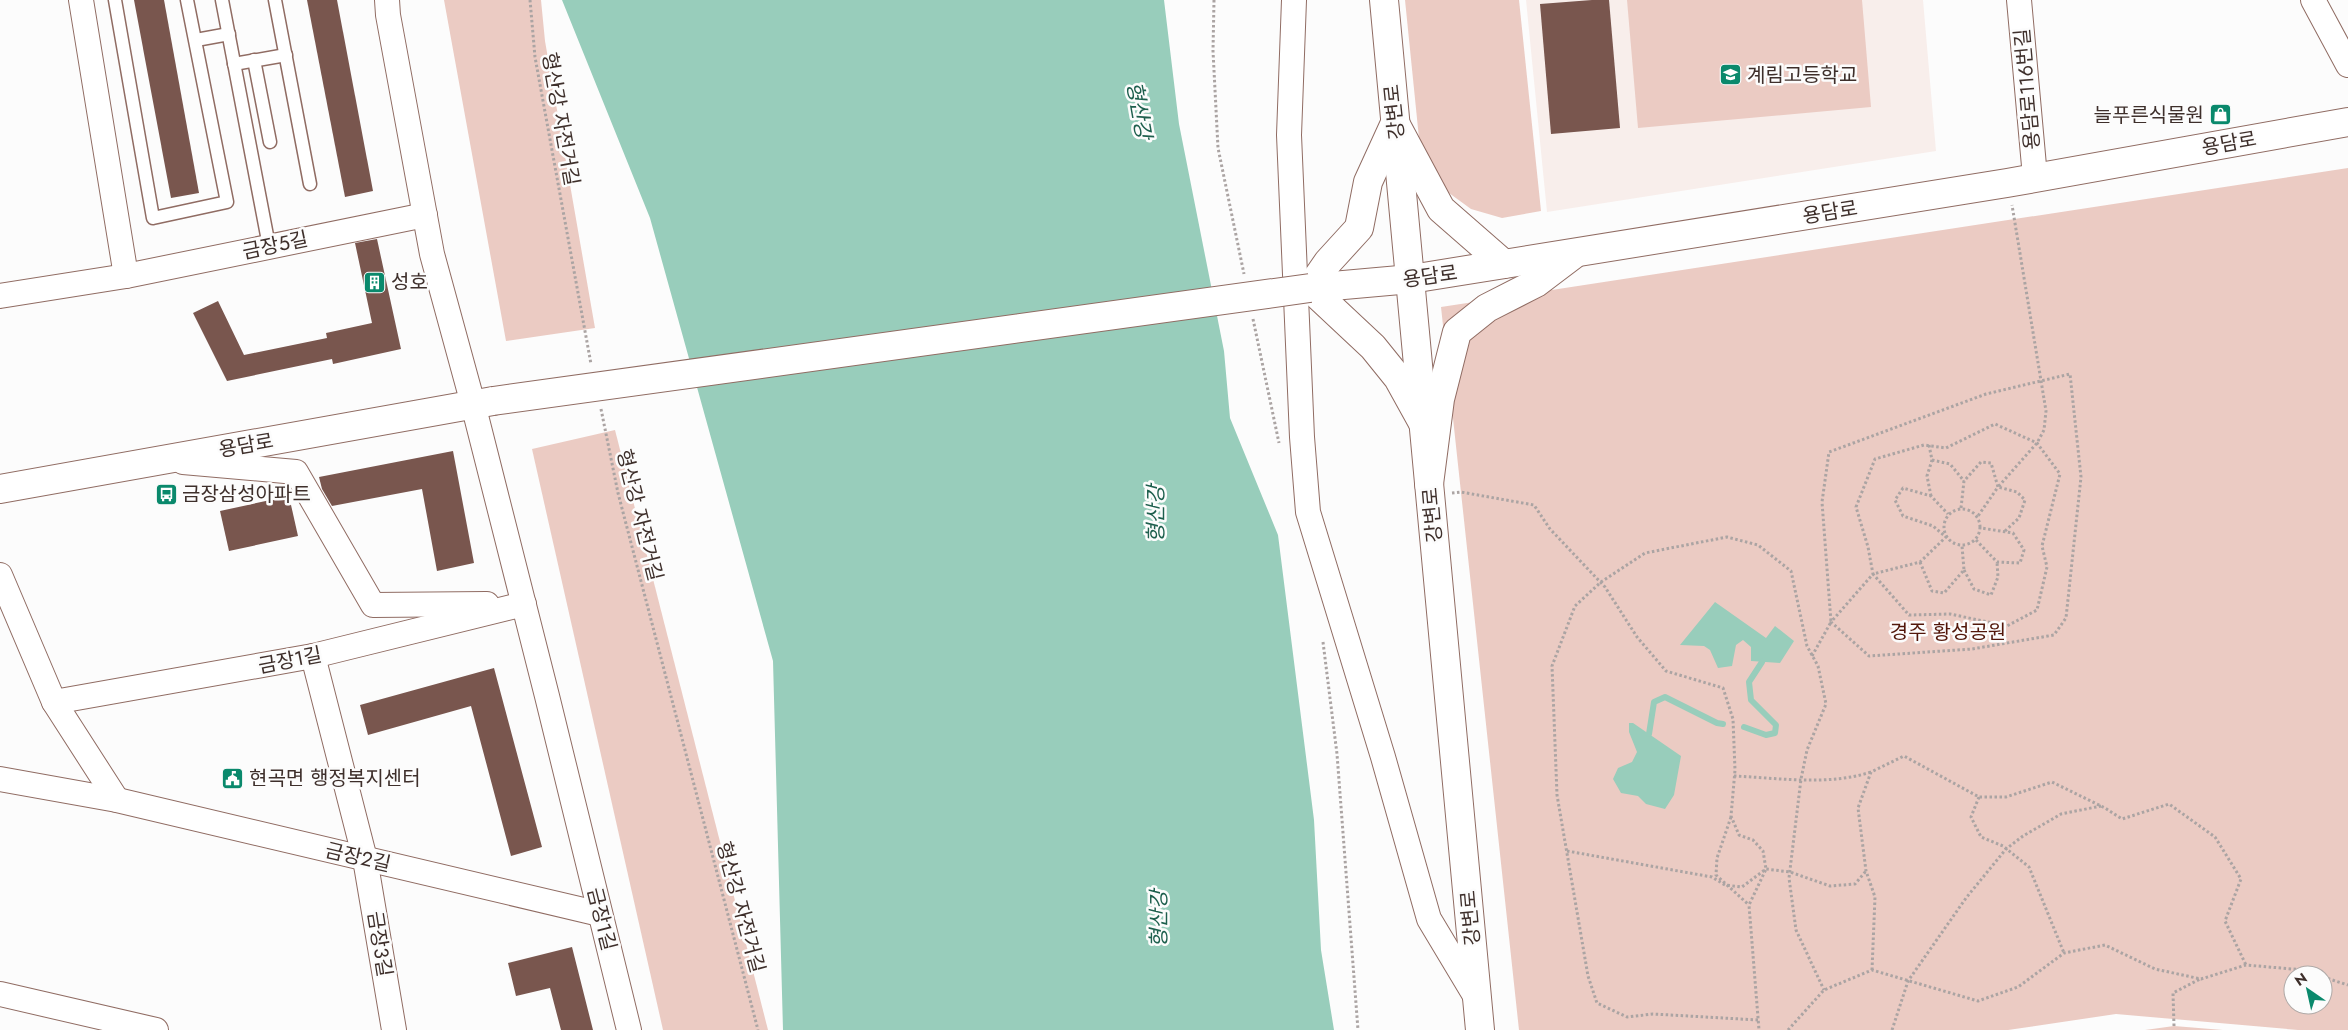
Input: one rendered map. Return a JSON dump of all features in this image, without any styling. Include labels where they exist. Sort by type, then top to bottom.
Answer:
[{"type":"main road","name":"강변로","points":[[1384,0],[1480,1030]]},
{"type":"main road","name":"용담로","points":[[0,489],[483,403],[1310,288],[1411,280],[2007,183],[2348,122]]},
{"type":"main road","points":[[1396,123],[1441,209],[1504,264]]},
{"type":"main road","points":[[1396,123],[1368,182],[1359,228],[1328,262],[1310,288],[1373,347],[1398,378],[1424,425]]},
{"type":"main road","points":[[1430,489],[1440,399],[1457,332],[1487,308],[1536,283],[1576,253]]},
{"type":"street","points":[[81,0],[126,276]]},
{"type":"street","name":"금장1길","points":[[387,0],[388,15],[432,254],[483,403],[524,604],[628,1030]]},
{"type":"street","points":[[1294,0],[1289,135],[1302,437],[1308,512],[1383,757],[1429,919],[1477,999]]},
{"type":"street","name":"용담로116번길","points":[[2019,0],[2034,178]]},
{"type":"street","points":[[2313,0],[2348,65]]},
{"type":"street","name":"금장5길","points":[[0,296],[126,276],[424,215]]},
{"type":"street","points":[[163,460],[296,472],[373,605],[524,604]]},
{"type":"street","points":[[0,575],[54,702],[117,800]]},
{"type":"street","name":"금장1길","points":[[54,702],[314,656],[524,604]]},
{"type":"street","name":"금장3길","points":[[314,656],[365,859],[394,1030]]},
{"type":"street","name":"금장2길","points":[[0,779],[117,800],[600,914]]},
{"type":"street","points":[[0,994],[156,1030]]},
{"type":"lane","points":[[114,0],[153,218],[227,202],[187,0]]},
{"type":"lane","points":[[222,0],[269,246]]},
{"type":"lane","points":[[275,0],[310,184]]},
{"type":"lane","points":[[196,40],[229,34]]},
{"type":"lane","points":[[234,64],[286,54]]},
{"type":"lane","points":[[254,60],[270,142]]},
{"type":"path","name":"형산강 자전거길","points":[[530,0],[535,57],[593,370]]},
{"type":"path","points":[[1948,514],[1931,496],[1903,488],[1894,500],[1903,516],[1933,526],[1952,544],[1962,546],[1976,540],[1981,528],[1978,516],[1998,487],[2037,443],[2044,430],[2046,411],[2039,381],[2007,183]]},
{"type":"path","points":[[2070,374],[2081,477],[2066,618],[2054,636],[1972,650],[1869,656],[1832,622],[1822,502],[1829,452],[1986,394],[2070,374]]},
{"type":"path","name":"형산강 자전거길","points":[[600,408],[618,493],[758,1030]]},
{"type":"path","points":[[1996,424],[2037,443],[2060,474],[2042,546],[2047,567],[2037,610],[2007,626],[1950,614],[1909,615],[1873,574],[1868,547],[1856,508],[1875,459],[1924,445],[1929,446],[1946,448],[1996,424]]},
{"type":"path","points":[[1929,446],[1932,460],[1927,476],[1931,496]]},
{"type":"path","points":[[1932,460],[1950,464],[1964,481]]},
{"type":"path","points":[[1962,508],[1964,481],[1982,462],[1991,463],[1998,487]]},
{"type":"path","points":[[1998,487],[2017,492],[2025,500],[2019,518],[2006,531]]},
{"type":"path","points":[[1430,489],[1534,504],[1550,529],[1601,582],[1636,637],[1666,670],[1723,688],[1734,719],[1734,776],[1731,816],[1717,858],[1716,875],[1725,885],[1742,887],[1766,869],[1790,872],[1830,886],[1855,884],[1866,870]]},
{"type":"path","points":[[1946,537],[1943,525],[1948,514],[1962,508],[1978,516]]},
{"type":"path","points":[[1981,528],[2013,533],[2024,550],[2020,563],[1997,562]]},
{"type":"path","points":[[1758,1020],[1653,1014],[1627,1017],[1597,1003],[1588,976],[1557,795],[1552,666],[1575,606],[1601,582],[1645,553],[1727,537],[1758,545],[1791,571],[1807,646],[1818,666],[1826,704],[1807,750],[1801,779],[1789,878],[1796,930],[1824,990]]},
{"type":"path","points":[[1812,656],[1832,622],[1873,574],[1920,562],[1946,537]]},
{"type":"path","points":[[1962,546],[1964,570],[1974,589],[1990,595],[1998,577],[1997,562],[1976,540]]},
{"type":"path","points":[[1920,562],[1932,592],[1944,593],[1964,570]]},
{"type":"path","points":[[1734,776],[1801,779],[1851,778],[1871,772],[1904,756],[1979,797],[2006,797],[2052,782],[2101,806],[2122,819],[2169,804],[2215,837],[2241,879],[2225,921],[2246,965]]},
{"type":"path","points":[[1871,772],[1858,808],[1866,870],[1875,897],[1872,970]]},
{"type":"path","points":[[1979,797],[1971,816],[1981,836],[2006,849],[2029,868],[2064,953]]},
{"type":"path","points":[[1892,1030],[1908,981],[1966,898],[2006,849],[2023,836],[2061,814],[2101,806]]},
{"type":"path","points":[[1731,816],[1739,835],[1753,840],[1763,851],[1766,869],[1749,905],[1759,1030]]},
{"type":"path","points":[[1567,851],[1712,877],[1749,905]]},
{"type":"path","points":[[1788,1030],[1824,990],[1872,970],[1978,1001],[2018,987],[2064,953],[2105,945],[2155,969],[2201,979]]},
{"type":"path","points":[[2174,1026],[2173,993],[2201,979],[2246,965],[2283,968]]},
{"type":"path","points":[[2333,981],[2348,986]]},
{"type":"shaded area","name":"계림고등학교","points":[[1526,0],[1923,0],[1936,151],[1547,212]]},
{"type":"green space","points":[[444,0],[541,0],[545,41],[595,328],[506,341]]},
{"type":"green space","points":[[1405,0],[1519,0],[1541,211],[1502,218],[1471,209],[1449,193],[1421,158]]},
{"type":"green space","points":[[1627,0],[1862,0],[1871,107],[1638,128]]},
{"type":"green space","name":"경주 황성공원","points":[[2348,168],[2348,1030],[2298,1030],[2116,1014],[2008,1030],[1519,1030],[1441,307]]},
{"type":"green space","points":[[615,430],[768,1030],[663,1030],[532,449]]},
{"type":"green space","points":[[2174,1026],[2223,1030],[2145,1030]]},
{"type":"water","name":"형산강","points":[[562,0],[1164,0],[1179,124],[1224,351],[1230,418],[1278,535],[1314,820],[1321,950],[1334,1030],[783,1030],[773,661],[650,218]]},
{"type":"water","points":[[1715,602],[1766,638],[1775,626],[1794,641],[1780,663],[1751,661],[1751,647],[1743,640],[1736,645],[1732,666],[1718,668],[1710,650],[1704,646],[1680,645]]},
{"type":"water","points":[[1629,723],[1633,723],[1681,756],[1674,795],[1665,809],[1646,804],[1638,796],[1621,793],[1613,779],[1618,768],[1632,762],[1637,752],[1629,732]]},
{"type":"building","points":[[134,0],[164,0],[199,193],[171,198]]},
{"type":"building","points":[[307,0],[337,0],[373,191],[345,197]]},
{"type":"building","points":[[1609,0],[1620,128],[1551,134],[1540,4]]},
{"type":"building","points":[[377,239],[401,349],[333,364],[332,359],[227,381],[193,313],[218,301],[244,355],[327,338],[326,333],[372,323],[355,243]]},
{"type":"building","points":[[453,451],[474,563],[437,571],[422,489],[332,506],[322,489],[319,477]]},
{"type":"building","points":[[289,496],[298,536],[229,551],[220,511]]},
{"type":"building","points":[[494,668],[542,847],[511,856],[471,706],[368,735],[360,705]]},
{"type":"building","points":[[572,947],[593,1030],[561,1030],[550,988],[516,996],[508,963]]},
{"type":"waterway","points":[[1744,727],[1766,735],[1775,733],[1776,725],[1751,700],[1749,682],[1762,662]]},
{"type":"waterway","points":[[1649,734],[1654,702],[1665,697],[1717,723],[1723,724]]},
{"type":"place","name":"계림고등학교","points":[[1731,75]]},
{"type":"place","name":"늘푸른식물원","points":[[2220,115]]},
{"type":"place","name":"성호","points":[[375,282]]},
{"type":"place","name":"금장삼성아파트","points":[[166,494]]},
{"type":"place","name":"현곡면 행정복지센터","points":[[233,778]]}]
